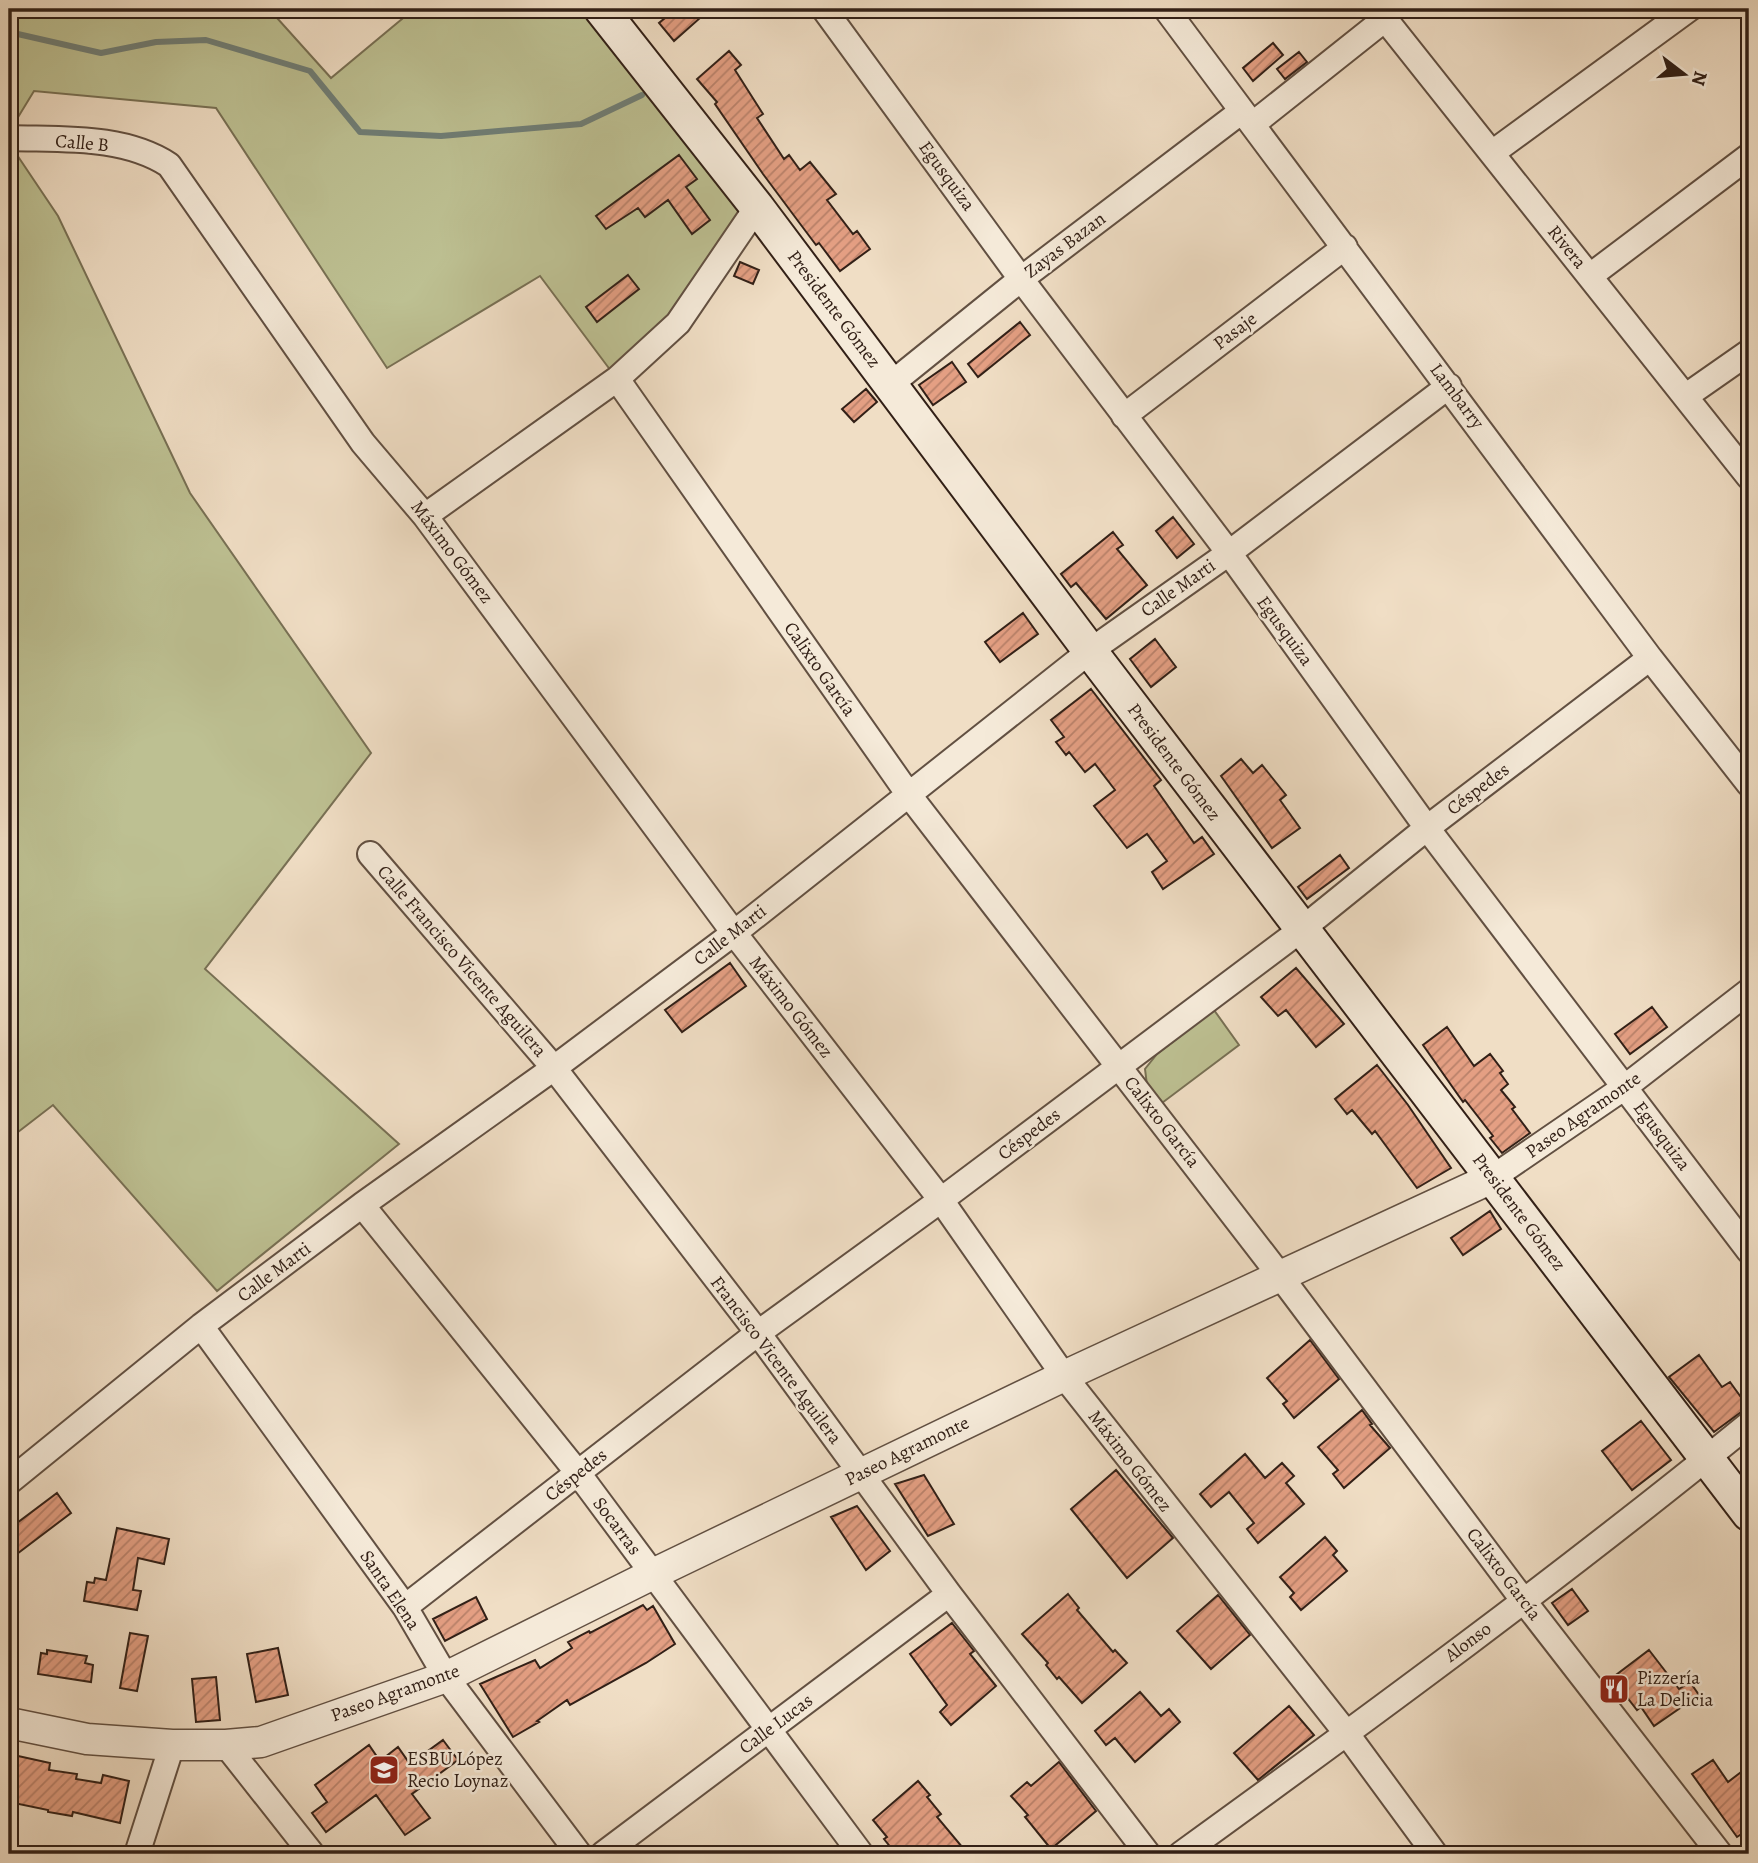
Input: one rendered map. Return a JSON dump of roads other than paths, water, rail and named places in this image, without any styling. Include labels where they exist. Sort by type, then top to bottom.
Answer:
[{"type":"main road","name":"Presidente Gómez","points":[[611,12],[1090,651],[1749,1514]]},
{"type":"street","name":"Egusquiza","points":[[824,9],[1021,279],[1228,553],[1427,828],[1749,1251]]},
{"type":"street","name":"Lambarry","points":[[1166,9],[1650,658],[1749,784]]},
{"type":"street","points":[[1492,153],[1689,9]]},
{"type":"street","name":"Zayas Bazan","points":[[891,384],[1021,279],[1385,19]]},
{"type":"street","name":"Rivera","points":[[1385,19],[1749,477]]},
{"type":"street","name":"Calle B","points":[[9,138],[83,141],[133,147],[154,156]]},
{"type":"street","name":"Máximo Gómez","points":[[154,156],[169,165],[184,185],[330,399],[363,443],[425,516],[734,933],[941,1200],[1064,1376],[1347,1734],[1435,1854]]},
{"type":"street","points":[[1590,276],[1749,156]]},
{"type":"street","points":[[425,516],[617,379],[678,323],[757,207]]},
{"type":"street","name":"Pasaje","points":[[1124,416],[1345,247]]},
{"type":"street","points":[[1686,396],[1749,352]]},
{"type":"street","name":"Calixto García","points":[[617,379],[909,795],[1281,1277],[1523,1600],[1720,1854]]},
{"type":"street","name":"Calle Marti","points":[[9,1482],[201,1326],[734,933],[1090,651],[1228,553],[1449,386]]},
{"type":"street","name":"Céspedes","points":[[405,1607],[758,1333],[941,1200],[1301,929],[1427,828],[1650,658]]},
{"type":"street","name":"Calle Francisco Vicente Aguilera","points":[[370,854],[554,1068]]},
{"type":"street","name":"Paseo Agramonte","points":[[9,1723],[87,1739],[172,1745],[261,1742],[446,1677],[1064,1376],[1492,1178],[1625,1087],[1749,991]]},
{"type":"street","name":"Francisco Vicente Aguilera","points":[[554,1068],[758,1333],[859,1474],[1148,1854]]},
{"type":"street","name":"Socarras","points":[[362,1205],[578,1473],[862,1854]]},
{"type":"street","name":"Santa Elena","points":[[201,1326],[405,1607],[446,1677],[579,1854]]},
{"type":"street","name":"Alonso","points":[[1181,1854],[1347,1734],[1749,1424]]},
{"type":"street","name":"Calle Lucas","points":[[603,1854],[949,1594]]},
{"type":"street","points":[[137,1854],[172,1745]]},
{"type":"street","points":[[226,1745],[312,1854]]},
{"type":"waterway","points":[[9,32],[101,53],[156,42],[206,40],[310,71],[360,132],[441,136],[581,124],[642,95]]},
{"type":"place","name":"Pizzería La Delicia","points":[[1614,1689]]},
{"type":"place","name":"ESBU López Recio Loynaz","points":[[384,1770]]}]
